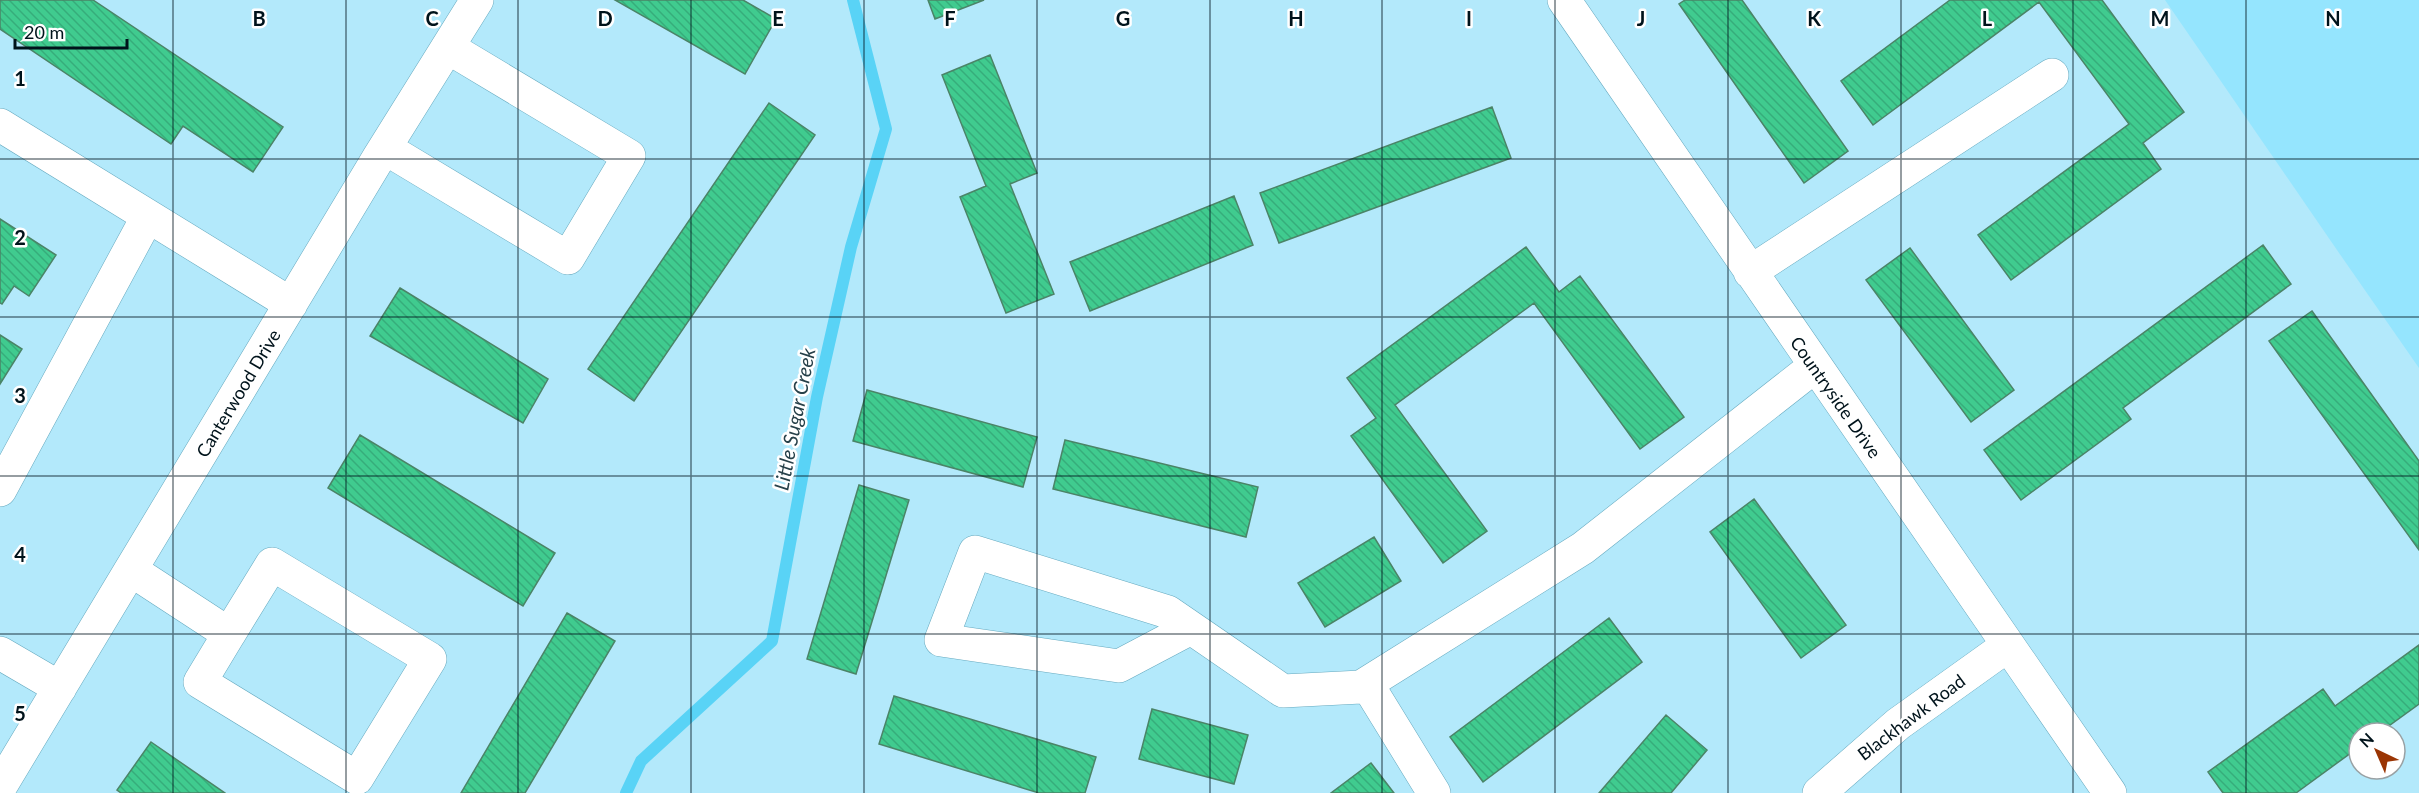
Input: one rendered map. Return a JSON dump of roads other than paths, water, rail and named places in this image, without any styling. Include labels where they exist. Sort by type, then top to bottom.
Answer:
[{"type":"street","name":"Canterwood Drive","points":[[0,787],[385,148],[477,0]]},
{"type":"street","name":"Countryside Drive","points":[[1564,0],[2110,793]]},
{"type":"street","points":[[385,148],[568,258],[629,156],[449,48]]},
{"type":"street","points":[[1750,272],[2052,75]]},
{"type":"street","points":[[0,125],[291,304]]},
{"type":"street","points":[[0,490],[148,216]]},
{"type":"street","points":[[1191,627],[1119,666],[941,640],[975,552],[1168,612],[1191,627],[1282,691],[1361,687],[1583,548],[1815,366]]},
{"type":"street","points":[[272,564],[430,659],[357,778],[200,682],[230,634],[272,564]]},
{"type":"street","points":[[131,570],[230,634]]},
{"type":"street","name":"Blackhawk Road","points":[[1819,793],[1899,723],[2007,646]]},
{"type":"street","points":[[0,653],[60,688]]},
{"type":"street","points":[[1367,684],[1434,793]]},
{"type":"waterway","name":"Little Sugar Creek","points":[[626,793],[641,761],[772,641],[817,397],[851,247],[886,129],[853,0]]}]
